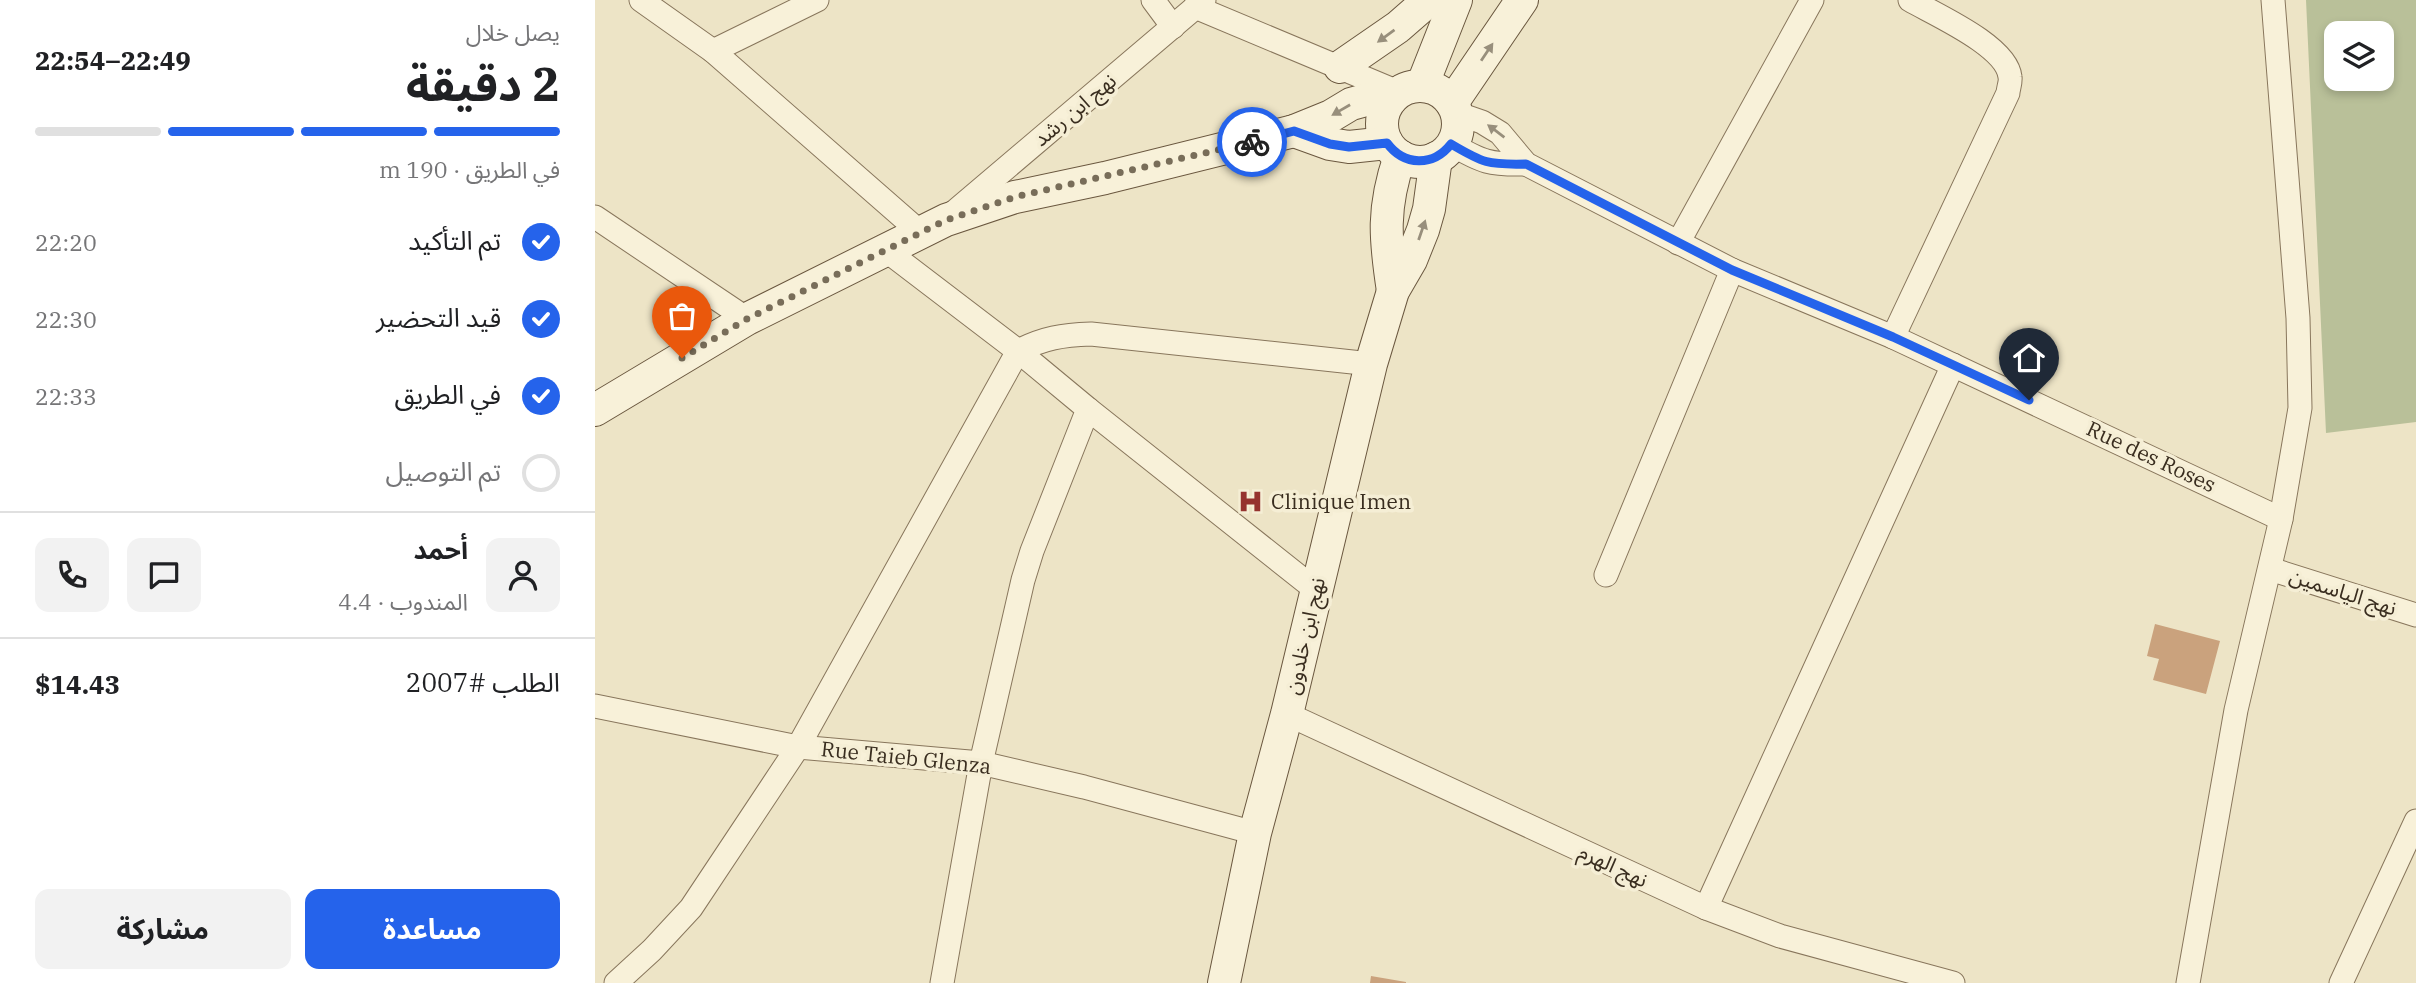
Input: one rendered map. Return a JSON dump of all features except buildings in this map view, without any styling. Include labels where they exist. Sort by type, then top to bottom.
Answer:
[{"type":"street","points":[[641,0],[713,51],[934,226]]},
{"type":"street","points":[[713,51],[817,0]]},
{"type":"street","points":[[1153,0],[1173,27]]},
{"type":"street","points":[[1340,67],[1390,34],[1429,0]]},
{"type":"street","points":[[1393,150],[1382,128],[1383,113],[1404,92],[1456,0]]},
{"type":"street","points":[[1454,108],[1523,0]]},
{"type":"street","points":[[1678,243],[1812,0]]},
{"type":"street","points":[[1893,337],[2008,93],[2010,77],[2004,60],[1992,47],[1910,0]]},
{"type":"street","points":[[2188,983],[2236,710],[2281,519],[2300,408],[2298,318],[2273,0]]},
{"type":"street","points":[[1199,4],[1340,67],[1404,92]]},
{"type":"street","name":"نهج ابن رشد","points":[[934,226],[1199,4]]},
{"type":"street","points":[[595,410],[747,319],[934,226],[1015,197],[1105,178],[1294,131],[1352,104],[1404,92],[1434,88],[1444,94],[1454,108],[1456,134],[1444,151],[1424,162],[1411,161],[1393,150],[1330,144],[1294,131]]},
{"type":"street","name":"Rue des Roses","points":[[1454,108],[1500,133],[1526,164],[1732,270],[1893,337],[2281,519]]},
{"type":"street","name":"نهج ابن خلدون","points":[[1393,150],[1386,234],[1394,291]]},
{"type":"street","name":"Rue des Roses","points":[[1444,151],[1492,164],[1526,164]]},
{"type":"street","name":"نهج ابن خلدون","points":[[1224,983],[1255,833],[1287,714],[1371,364],[1394,291],[1423,230],[1444,151]]},
{"type":"street","points":[[595,217],[747,319]]},
{"type":"street","points":[[887,251],[1018,351],[1316,590]]},
{"type":"street","points":[[1606,575],[1732,270]]},
{"type":"street","points":[[616,983],[652,950],[691,908],[799,747],[1018,351],[1040,340],[1062,335],[1091,334],[1371,364]]},
{"type":"street","points":[[1706,908],[1953,365]]},
{"type":"street","points":[[942,983],[981,763],[1023,580],[1088,408]]},
{"type":"street","name":"نهج الياسمين","points":[[2270,569],[2416,615]]},
{"type":"street","name":"Rue Taieb Glenza","points":[[595,706],[799,747],[981,763],[1084,787],[1255,833]]},
{"type":"street","name":"نهج الهرم","points":[[1287,714],[1706,908],[1780,936],[1953,983]]},
{"type":"street","points":[[2341,983],[2416,821]]},
{"type":"green space","points":[[2306,0],[2416,0],[2416,422],[2326,433]]},
{"type":"way so far","points":[[682,358],[747,319],[946,220],[1015,197],[1252,142]]},
{"type":"place","name":"Clinique Imen","points":[[1251,502]]},
{"type":"route","points":[[1252,142],[1294,131],[1330,144],[1349,147],[1387,143],[1393,151],[1411,161],[1424,162],[1436,158],[1451,144],[1479,161],[1492,164],[1526,164],[1732,270],[1893,337],[2029,400]]}]
